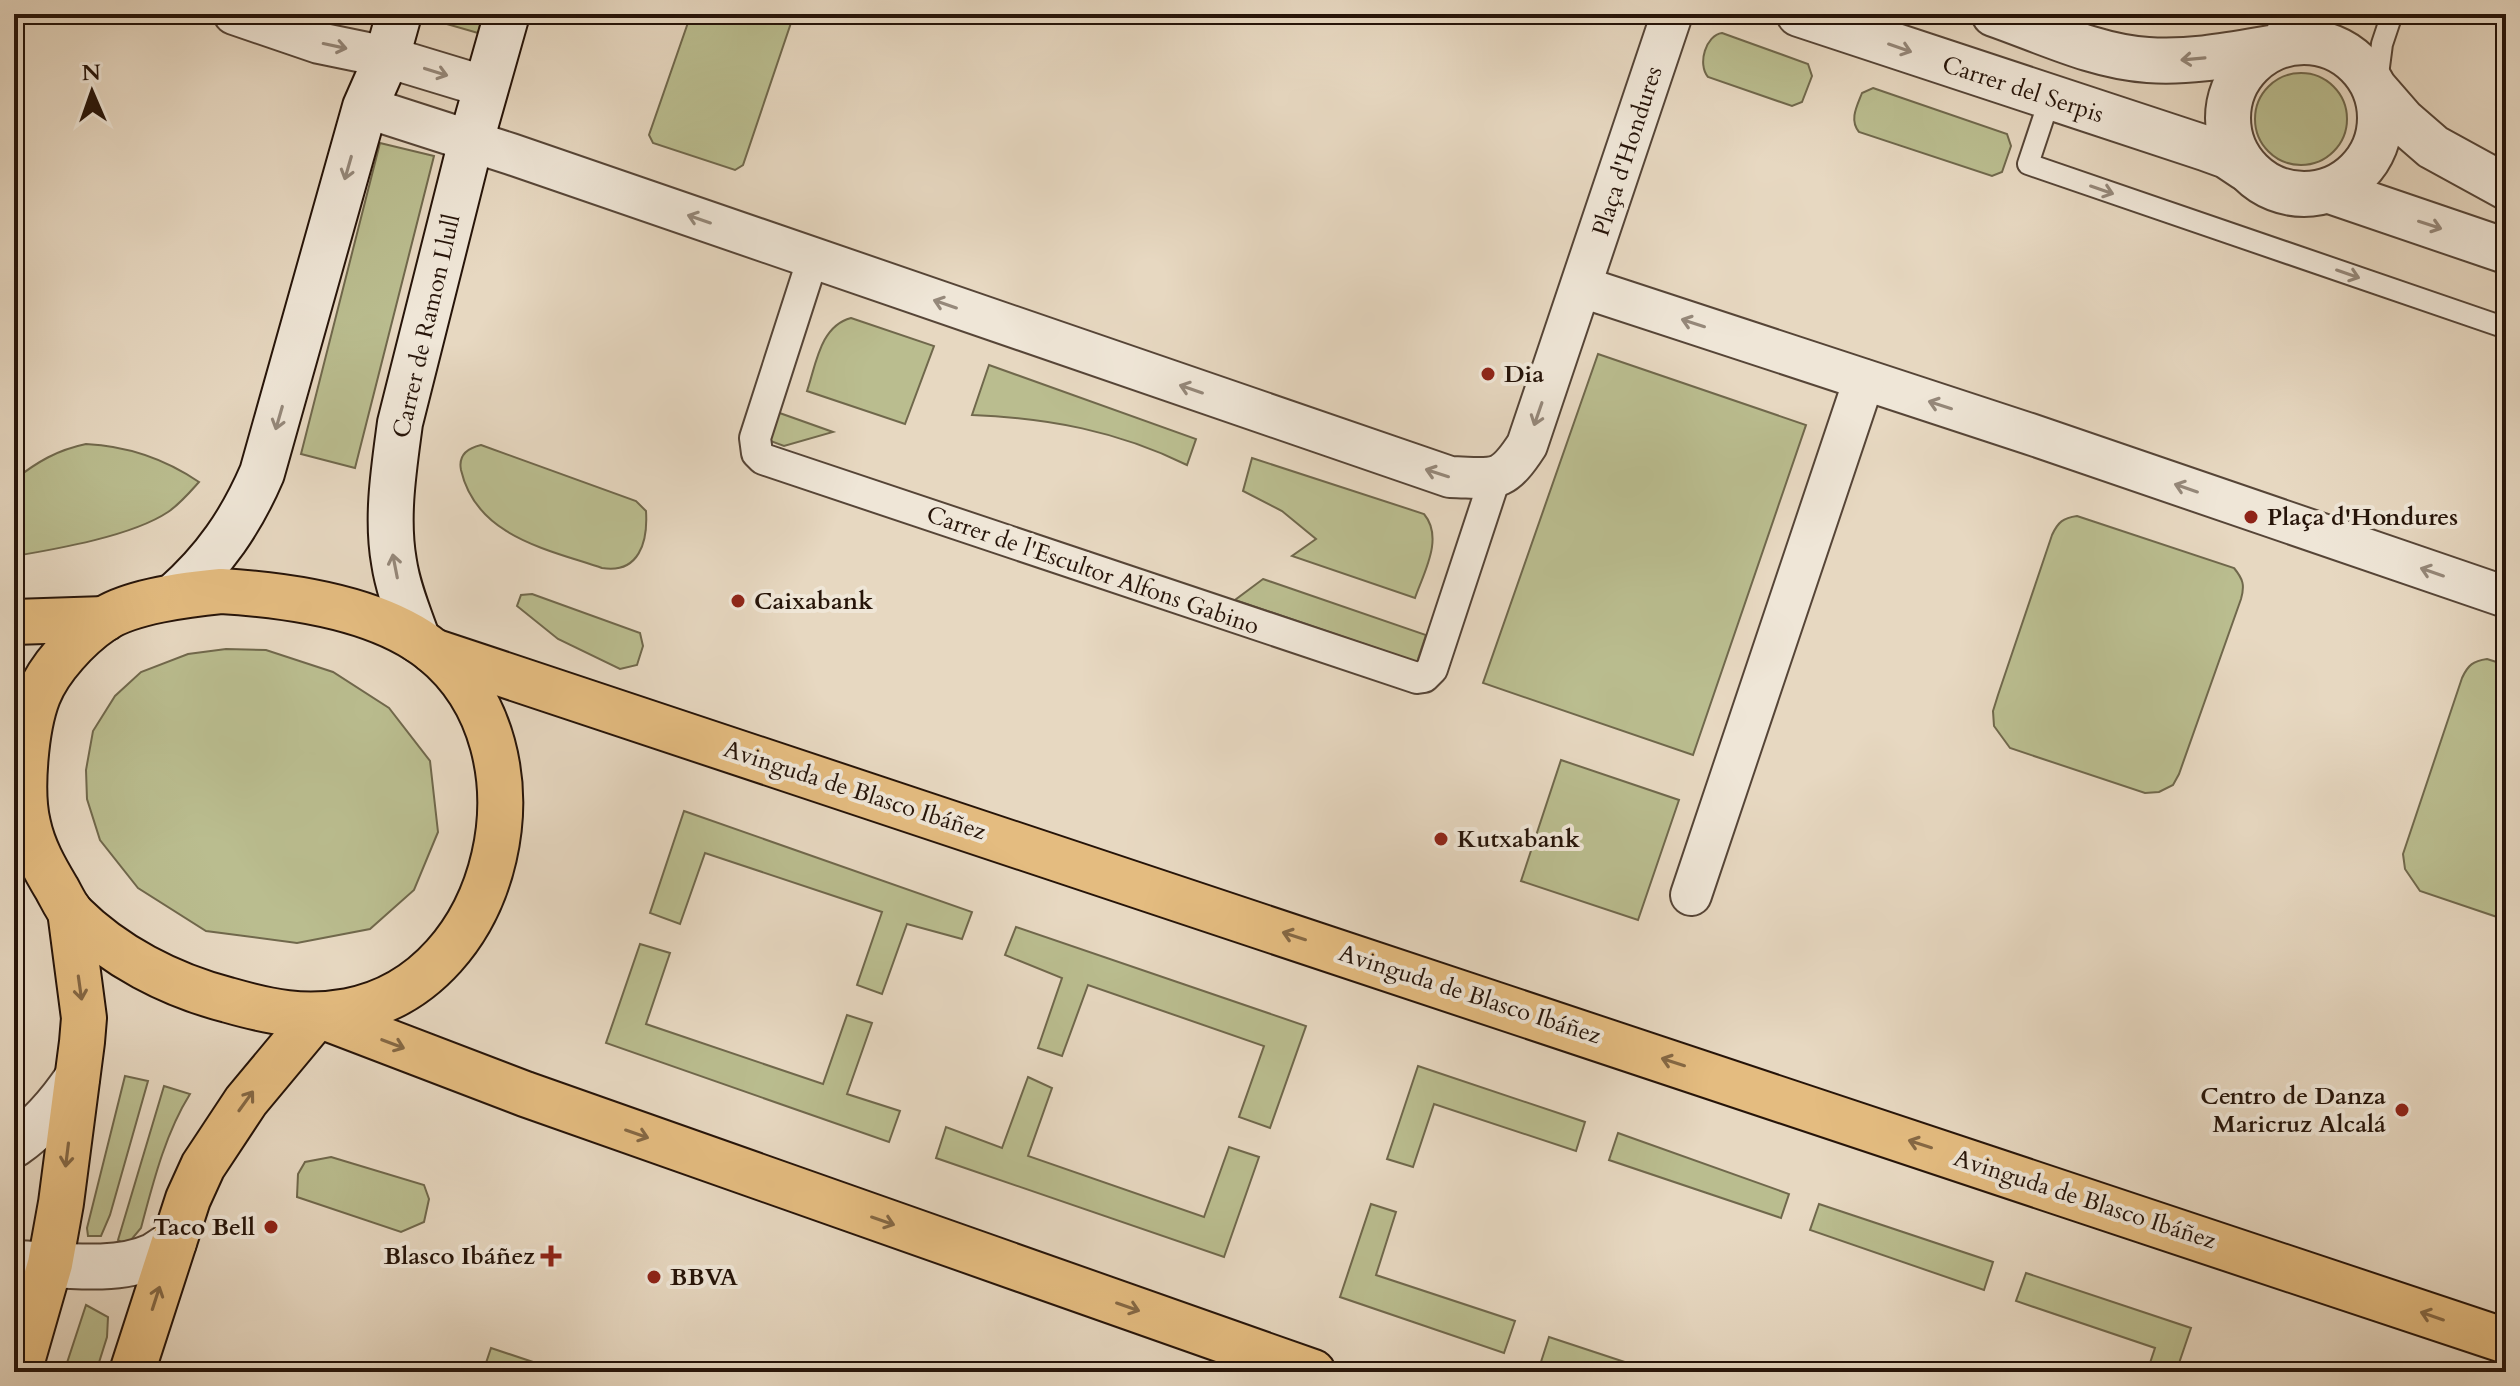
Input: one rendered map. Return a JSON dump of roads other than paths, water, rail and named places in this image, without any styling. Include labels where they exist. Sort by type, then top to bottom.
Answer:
[{"type":"main road","points":[[14,622],[105,619],[174,596],[221,591],[271,594],[337,607],[381,623],[425,646],[461,678],[486,721],[500,772],[500,834],[484,890],[457,943],[413,983],[369,1007],[318,1016],[262,1080],[213,1148],[188,1199],[132,1372]]},
{"type":"main road","points":[[105,619],[63,656],[39,694],[28,733],[21,818],[40,861],[70,911],[116,951],[165,978],[212,996],[250,1007],[318,1016],[540,1100],[1313,1372]]},
{"type":"main road","name":"Avinguda de Blasco Ibáñez","points":[[425,646],[2506,1341]]},
{"type":"main road","points":[[19,1372],[32,1264],[61,1203],[84,1018],[70,911]]},
{"type":"street","points":[[234,14],[319,43],[387,57],[486,87]]},
{"type":"street","points":[[174,596],[220,550],[238,523],[262,473],[365,107],[387,57],[399,14]]},
{"type":"street","name":"Carrer de Ramon Llull","points":[[425,646],[394,562],[391,539],[393,470],[400,423],[471,141],[507,14]]},
{"type":"street","name":"Plaça d'Hondures","points":[[1504,473],[1527,445],[1672,14]]},
{"type":"street","name":"Carrer del Serpis","points":[[1799,14],[2205,148],[2227,156],[2245,168]]},
{"type":"street","points":[[1994,14],[2099,51],[2145,60],[2224,56],[2277,31]]},
{"type":"street","points":[[2277,31],[2297,42],[2322,44],[2345,53],[2363,69],[2376,90],[2403,121],[2433,147],[2506,187]]},
{"type":"street","points":[[2277,31],[2237,80],[2229,102],[2227,125],[2232,147],[2245,168],[2262,183],[2284,192],[2307,195],[2330,191],[2351,179],[2368,162],[2379,140],[2382,115],[2376,90]]},
{"type":"street","points":[[365,107],[1450,477],[1504,473]]},
{"type":"street","points":[[2330,191],[2506,251]]},
{"type":"street","name":"Carrer de l'Escultor Alfons Gabino","points":[[813,258],[755,438],[757,453],[763,459],[1417,678],[1424,677],[1432,669],[1504,473]]},
{"type":"street","points":[[1582,287],[2506,597]]},
{"type":"street","points":[[1691,895],[1864,380]]},
{"type":"street","points":[[14,1145],[33,1132],[60,1104],[77,1078]]},
{"type":"street","points":[[32,1264],[129,1264],[152,1256],[174,1242]]},
{"type":"lane","points":[[2376,90],[2378,65],[2392,14]]},
{"type":"lane","points":[[2050,98],[2028,164],[2506,328]]},
{"type":"place","name":"Dia","points":[[1488,374]]},
{"type":"place","name":"Plaça d'Hondures","points":[[2251,517]]},
{"type":"place","name":"Caixabank","points":[[738,601]]},
{"type":"place","name":"Kutxabank","points":[[1441,839]]},
{"type":"place","name":"Centro de Danza Maricruz Alcalá","points":[[2402,1110]]},
{"type":"place","name":"Taco Bell","points":[[271,1227]]},
{"type":"place","name":"Blasco Ibáñez","points":[[551,1256]]},
{"type":"place","name":"BBVA","points":[[654,1277]]}]
